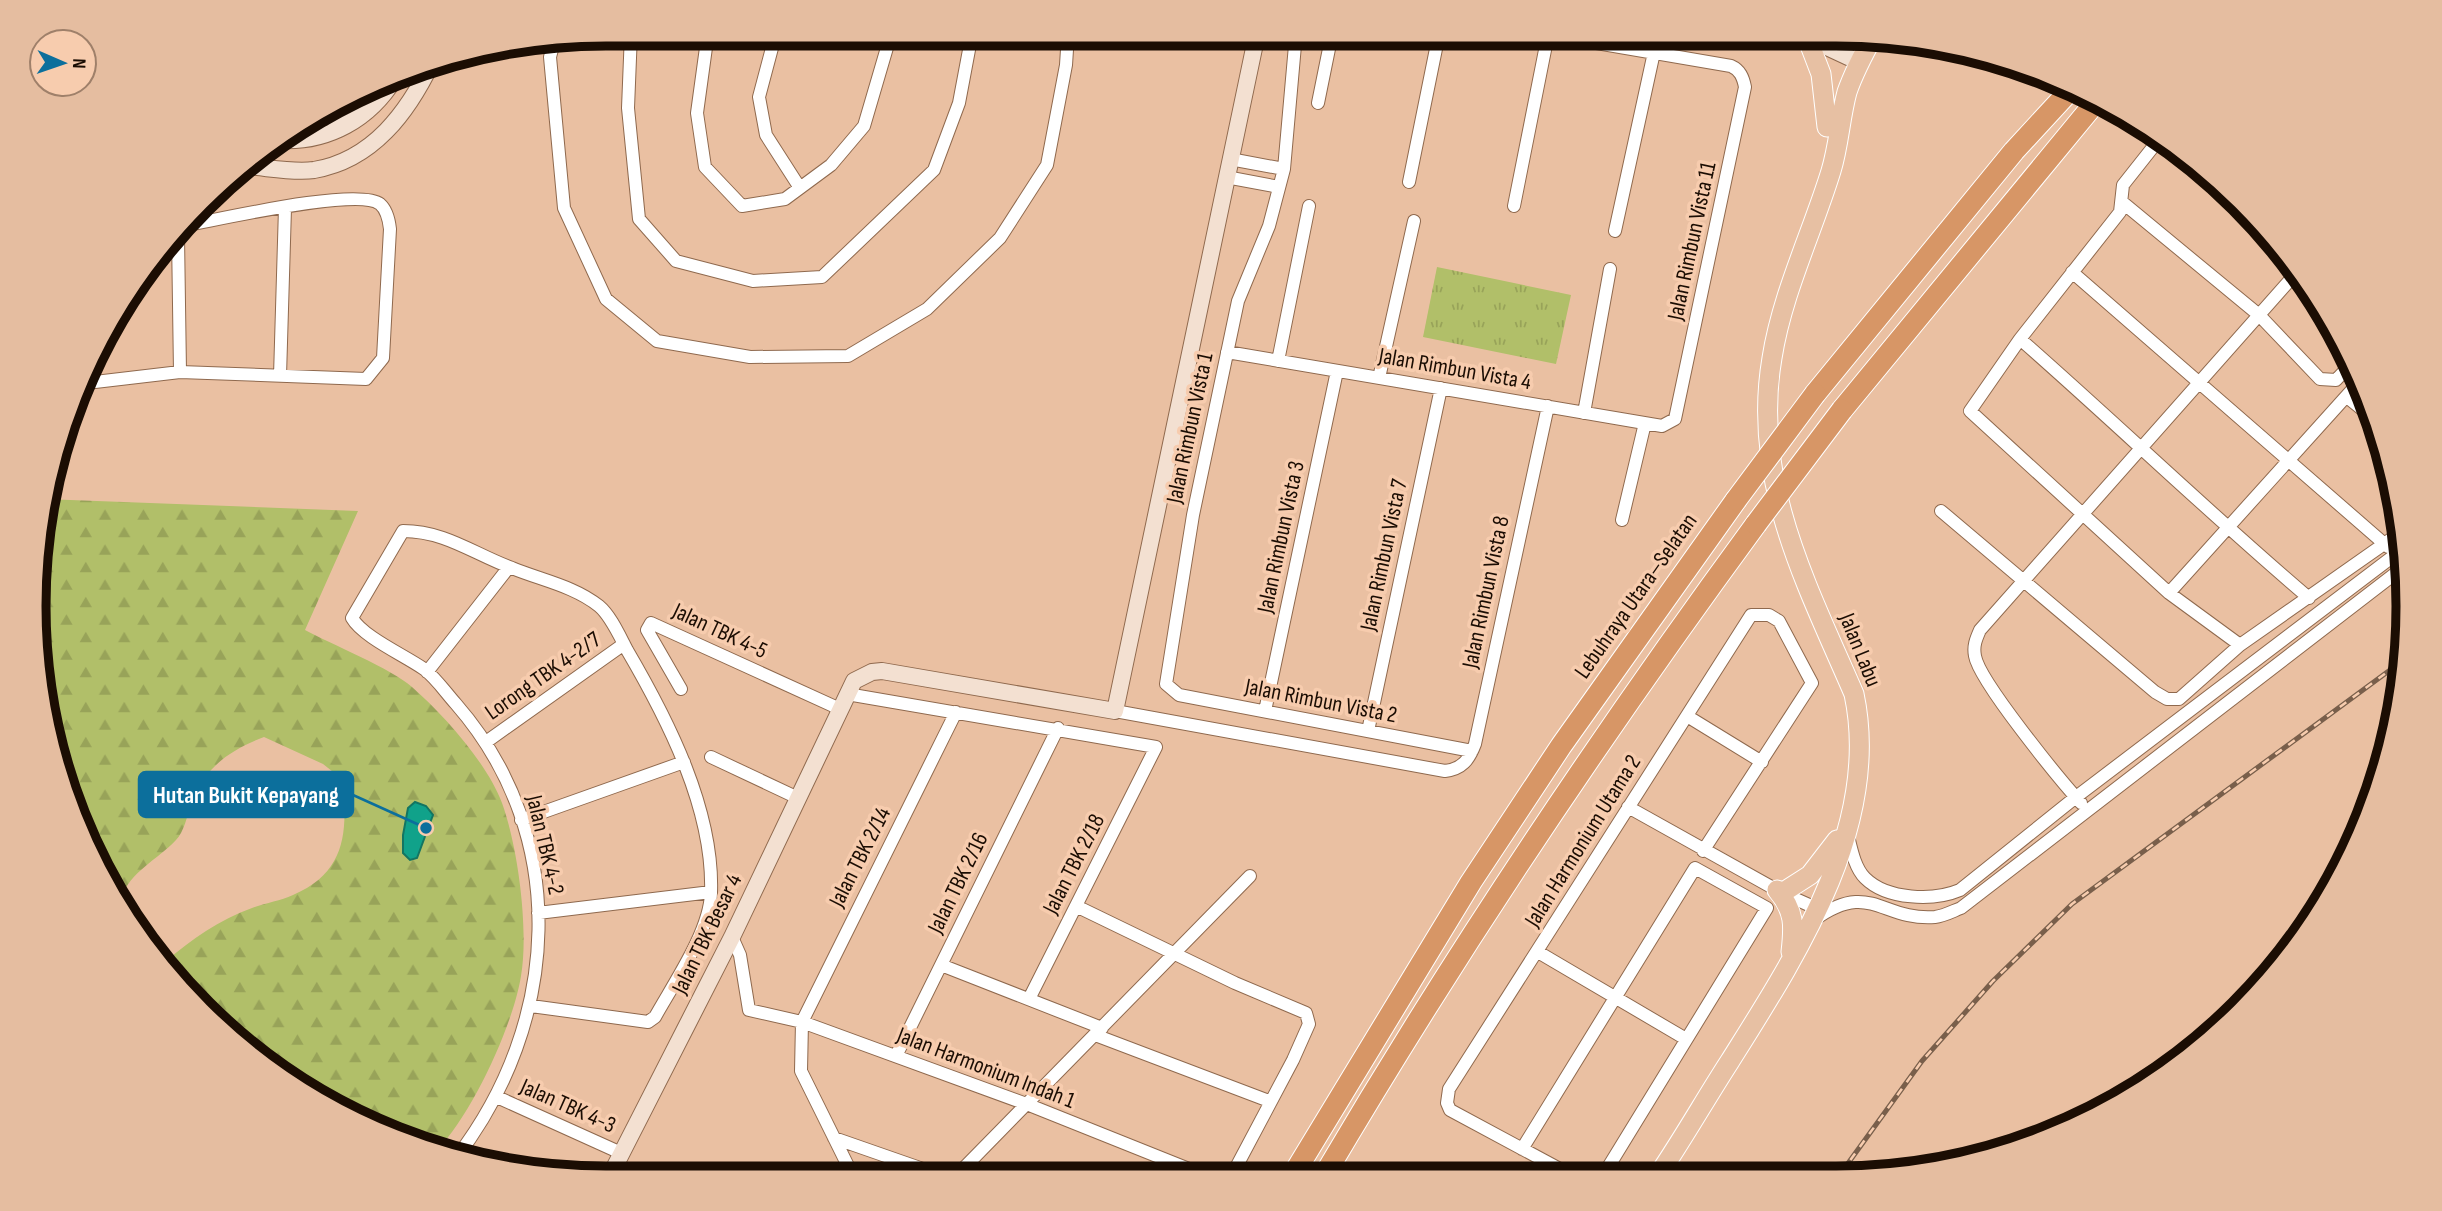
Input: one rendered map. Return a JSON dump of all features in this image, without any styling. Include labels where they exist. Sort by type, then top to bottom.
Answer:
[{"type":"highway","name":"Lebuhraya Utara–Selatan","points":[[1298,1166],[1471,883],[1561,746],[1736,500],[1815,394],[2014,151],[2066,95]]},
{"type":"highway","points":[[1330,1166],[1413,1025],[1649,670],[1842,410],[2091,107]]},
{"type":"main road","points":[[1807,46],[1821,74],[1827,127]]},
{"type":"main road","name":"Jalan Labu","points":[[1822,195],[1820,163],[1827,127],[1857,47]]},
{"type":"main road","name":"Jalan Labu","points":[[1666,1166],[1788,967],[1815,915],[1846,828],[1858,765],[1859,718],[1854,694],[1790,546],[1778,509],[1766,409],[1772,358],[1785,303],[1832,169],[1858,47]]},
{"type":"main road","points":[[1788,967],[1793,916],[1791,906],[1775,897],[1810,875],[1846,828]]},
{"type":"street","points":[[630,46],[628,108],[639,219],[676,261],[753,281],[822,277],[934,170],[959,103],[970,46]]},
{"type":"street","points":[[706,46],[697,113],[705,167],[742,206],[786,199],[831,164],[864,126],[887,46]]},
{"type":"street","points":[[773,46],[759,97],[766,135],[800,188]]},
{"type":"street","points":[[552,48],[550,57],[564,208],[606,299],[657,341],[750,357],[848,356],[927,309],[1000,238],[1047,165],[1067,46]]},
{"type":"street","points":[[1115,711],[1254,46]]},
{"type":"street","name":"Jalan Rimbun Vista 1","points":[[1166,684],[1193,515],[1238,301],[1269,226],[1284,169],[1295,46]]},
{"type":"street","points":[[1318,103],[1330,46]]},
{"type":"street","points":[[1409,182],[1437,46]]},
{"type":"street","points":[[1514,206],[1544,46]]},
{"type":"street","points":[[1608,46],[1654,55]]},
{"type":"street","points":[[1615,231],[1656,46]]},
{"type":"street","name":"Jalan Rimbun Vista 11","points":[[1654,55],[1731,66],[1741,72],[1745,87],[1675,419]]},
{"type":"street","points":[[258,167],[313,170],[348,157],[387,134],[415,97],[426,75]]},
{"type":"street","points":[[293,141],[332,134],[366,113],[384,91]]},
{"type":"street","points":[[334,116],[366,113]]},
{"type":"street","points":[[2155,145],[2123,185],[2120,212],[2020,339],[1973,402],[1970,411],[2169,593],[2240,645]]},
{"type":"street","points":[[1230,159],[1284,169]]},
{"type":"street","points":[[255,169],[265,167]]},
{"type":"street","points":[[1226,177],[1279,187]]},
{"type":"street","points":[[92,383],[180,372],[366,379],[377,369],[383,358],[390,229],[388,216],[382,205],[372,200],[339,198],[196,224]]},
{"type":"street","points":[[2122,202],[2259,315],[2320,379],[2336,380],[2345,371]]},
{"type":"street","points":[[1278,361],[1309,206]]},
{"type":"street","points":[[280,376],[285,208]]},
{"type":"street","points":[[1379,378],[1414,221]]},
{"type":"street","points":[[178,243],[180,372]]},
{"type":"street","points":[[1584,412],[1610,269]]},
{"type":"street","points":[[2072,272],[2291,460],[2384,544],[2393,548]]},
{"type":"street","points":[[2089,811],[1987,680],[1974,656],[1974,644],[1980,630],[2024,579],[2291,279]]},
{"type":"street","points":[[2020,339],[2142,447],[2229,530],[2309,598]]},
{"type":"street","name":"Jalan Rimbun Vista 4","points":[[1227,352],[1662,426],[1675,419]]},
{"type":"street","name":"Jalan Rimbun Vista 3","points":[[1265,711],[1337,371]]},
{"type":"street","name":"Jalan Rimbun Vista 7","points":[[1368,731],[1441,388]]},
{"type":"street","points":[[2169,593],[2229,530],[2353,390]]},
{"type":"street","points":[[2347,397],[2360,408]]},
{"type":"street","name":"Jalan Rimbun Vista 8","points":[[1472,751],[1548,406]]},
{"type":"street","points":[[1622,520],[1645,423]]},
{"type":"street","points":[[1941,511],[2155,692],[2167,699],[2179,699],[2240,645],[2392,538]]},
{"type":"street","name":"Jalan TBK 4-2","points":[[464,1147],[497,1097],[518,1050],[531,1006],[538,913],[535,877],[509,783],[486,742],[428,672],[388,645],[358,630],[352,618],[403,531],[440,535],[509,567]]},
{"type":"street","points":[[1846,828],[1856,863],[1864,877],[1873,884],[1907,895],[1944,897],[1961,890],[2076,797],[2394,556]]},
{"type":"street","points":[[428,672],[509,567],[577,592],[601,608],[657,701],[684,762],[705,835],[711,892],[708,916],[655,1017],[648,1022],[531,1006]]},
{"type":"street","points":[[1554,1166],[1522,1149],[1695,868],[1775,897],[1815,915],[1863,900],[1915,916],[1938,917],[1961,908],[2395,574]]},
{"type":"street","name":"Jalan Harmonium Utama 2","points":[[1522,1149],[1450,1110],[1447,1103],[1448,1089],[1751,615],[1769,615],[1779,621],[1812,682],[1809,692],[1762,762]]},
{"type":"street","name":"Jalan TBK 4-5","points":[[681,689],[647,630],[651,623],[844,701]]},
{"type":"street","name":"Lorong TBK 4-2/7","points":[[486,742],[624,644]]},
{"type":"street","points":[[1058,728],[956,712],[844,701],[854,681],[872,672],[882,671],[1445,771],[1457,770],[1466,762],[1472,751]]},
{"type":"street","name":"Jalan Rimbun Vista 2","points":[[1166,684],[1179,695],[1472,751]]},
{"type":"street","name":"Jalan TBK Besar 4","points":[[615,1166],[732,937],[844,701]]},
{"type":"street","name":"Jalan TBK 2/14","points":[[802,1022],[956,712]]},
{"type":"street","points":[[1687,716],[1762,762],[1703,851]]},
{"type":"street","name":"Jalan TBK 2/18","points":[[1029,999],[1156,747],[1058,728]]},
{"type":"street","name":"Jalan TBK 2/16","points":[[896,1056],[1058,728]]},
{"type":"street","points":[[711,757],[798,798]]},
{"type":"street","points":[[521,820],[684,762]]},
{"type":"street","points":[[1628,807],[1775,897]]},
{"type":"street","points":[[966,1166],[1029,1105],[1250,876]]},
{"type":"street","points":[[538,913],[711,892]]},
{"type":"street","points":[[1609,1166],[1775,897]]},
{"type":"street","points":[[1076,906],[1306,1013],[1307,1027],[1236,1166]]},
{"type":"street","name":"Jalan Harmonium Indah 1","points":[[732,937],[740,955],[749,1010],[802,1022],[1029,1105],[1182,1166]]},
{"type":"street","points":[[1538,952],[1615,1000],[1686,1039]]},
{"type":"street","points":[[941,965],[1029,999],[1098,1032],[1269,1101]]},
{"type":"street","points":[[802,1022],[801,1071],[848,1166]]},
{"type":"street","name":"Jalan TBK 4-3","points":[[497,1097],[621,1153]]},
{"type":"street","points":[[834,1138],[916,1166]]},
{"type":"green space","points":[[1437,267],[1571,295],[1556,364],[1423,337]]},
{"type":"green space","points":[[55,499],[358,511],[305,630],[403,680],[437,711],[463,740],[486,772],[502,803],[513,842],[523,913],[521,976],[500,1044],[464,1115],[444,1141],[358,1108],[294,1071],[236,1027],[170,958],[217,924],[311,886],[334,862],[343,832],[342,779],[323,764],[264,737],[239,748],[219,762],[203,781],[196,792],[179,837],[138,873],[124,891],[103,853],[88,820],[75,786],[56,715],[50,679],[46,606],[50,532]]},
{"type":"water","points":[[415,802],[426,806],[433,815],[417,858],[410,860],[403,853],[403,835],[408,808]]},
{"type":"railway","points":[[1846,1165],[1922,1061],[1993,981],[2072,904],[2393,668]]},
{"type":"place","name":"Hutan Bukit Kepayang","points":[[426,828]]}]
